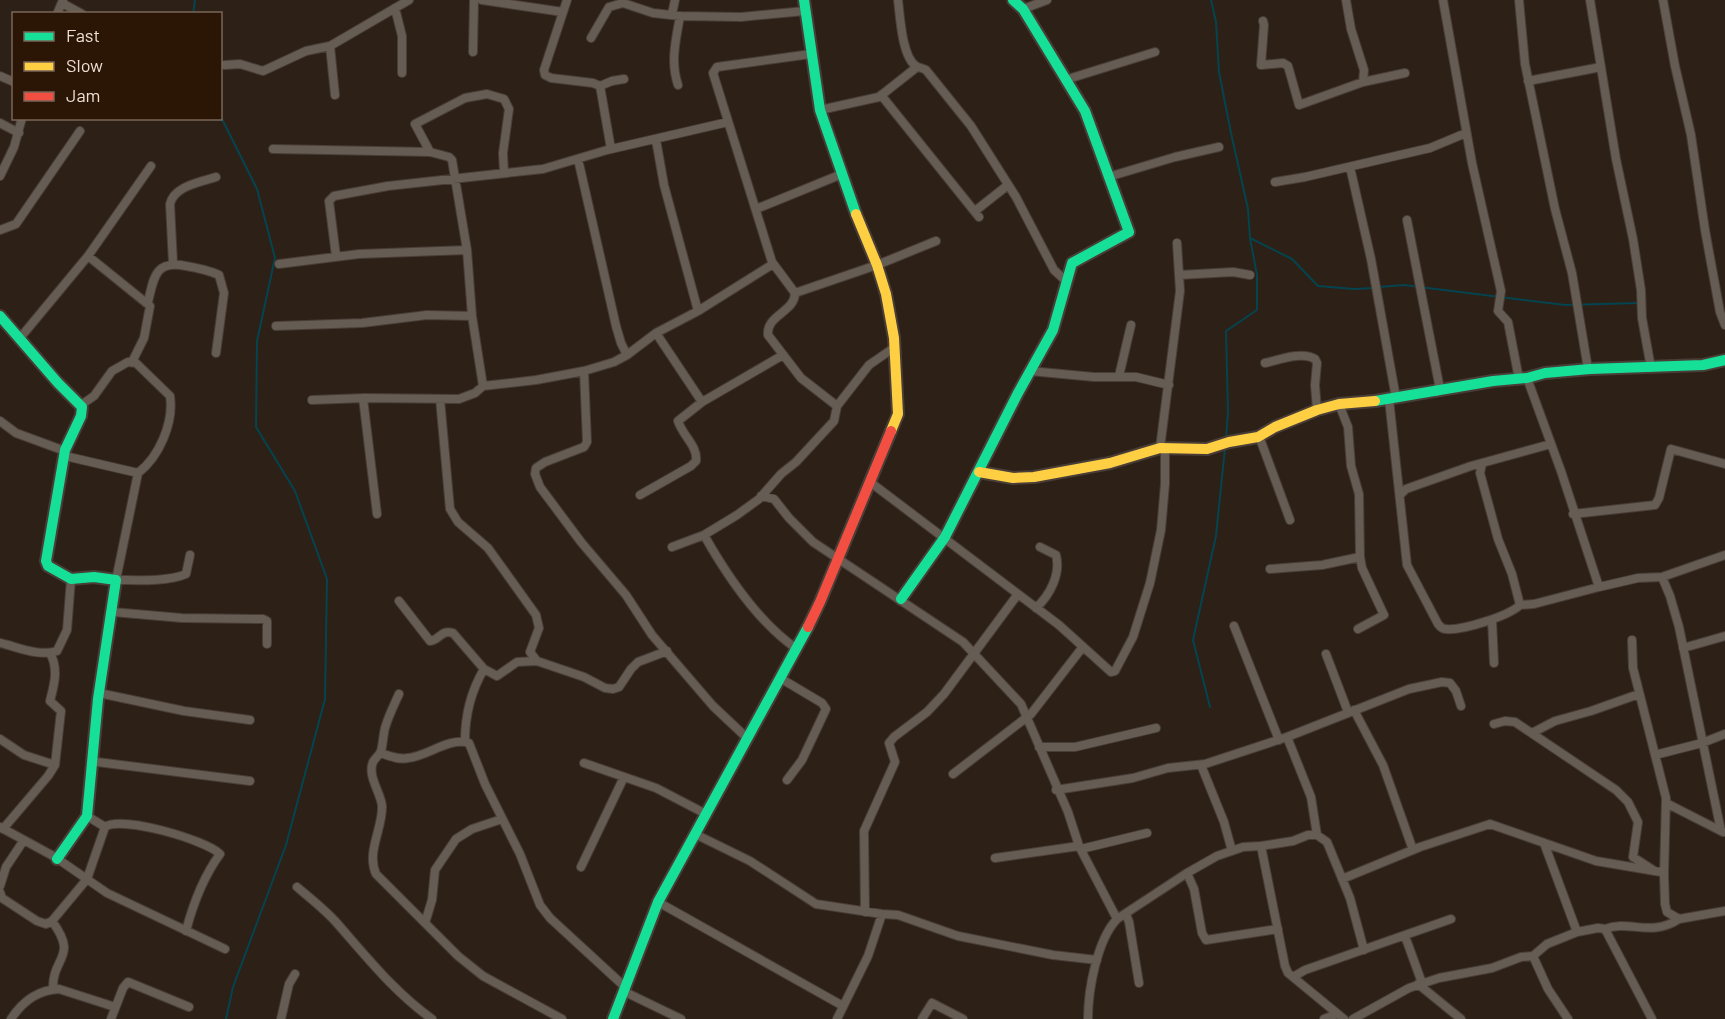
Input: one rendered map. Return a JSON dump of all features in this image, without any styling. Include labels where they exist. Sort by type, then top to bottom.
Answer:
[{"type":"street","points":[[225,65],[240,64],[263,71],[306,51],[330,46],[409,0]]},
{"type":"street","points":[[473,52],[474,0]]},
{"type":"street","points":[[482,0],[563,12]]},
{"type":"street","points":[[567,0],[544,70],[545,75],[600,86],[624,79]]},
{"type":"street","points":[[675,0],[673,69],[678,86]]},
{"type":"street","points":[[898,0],[904,43],[911,60],[917,67],[926,70],[971,126],[1008,185],[1049,262],[1066,281]]},
{"type":"street","points":[[901,600],[945,537],[979,472],[1059,314],[1072,263],[1128,234],[1129,230],[1085,111],[1023,9],[1013,0]]},
{"type":"street","points":[[1023,9],[1047,0]]},
{"type":"street","points":[[1346,0],[1351,29],[1364,70],[1363,82]]},
{"type":"street","points":[[1443,0],[1466,133],[1501,291],[1498,311],[1508,322],[1523,378],[1551,444],[1599,587]]},
{"type":"street","points":[[1519,0],[1528,81],[1555,209],[1572,273],[1588,369]]},
{"type":"street","points":[[1590,0],[1616,159],[1633,239],[1641,290],[1642,318],[1651,368]]},
{"type":"street","points":[[1663,0],[1675,66],[1692,135],[1705,230],[1720,312],[1725,325]]},
{"type":"street","points":[[63,1],[79,12]]},
{"type":"street","points":[[591,38],[609,7],[622,3],[653,13],[741,17],[804,6],[820,110],[886,294],[894,347],[898,414],[797,649],[658,902],[613,1019]]},
{"type":"street","points":[[394,8],[402,36],[402,74]]},
{"type":"street","points":[[1263,21],[1261,65],[1286,63],[1290,69],[1299,105],[1363,82],[1405,73]]},
{"type":"street","points":[[330,46],[335,95]]},
{"type":"street","points":[[1068,80],[1155,52]]},
{"type":"street","points":[[811,54],[714,68],[713,73],[773,264],[795,293],[794,301],[773,320],[767,330],[768,335],[801,378],[837,406]]},
{"type":"street","points":[[820,110],[873,99],[917,67]]},
{"type":"street","points":[[1528,81],[1601,67]]},
{"type":"street","points":[[600,86],[611,149]]},
{"type":"street","points":[[430,152],[415,124],[465,98],[482,94],[499,97],[504,99],[509,109],[502,153],[504,173]]},
{"type":"street","points":[[881,95],[977,214],[1008,185]]},
{"type":"street","points":[[0,176],[19,133],[22,120]]},
{"type":"street","points":[[336,256],[330,198],[388,186],[543,169],[611,149],[728,122]]},
{"type":"street","points":[[0,123],[19,133]]},
{"type":"street","points":[[0,230],[16,224],[80,131]]},
{"type":"street","points":[[1275,182],[1430,148],[1466,133]]},
{"type":"street","points":[[656,140],[666,194],[698,311]]},
{"type":"street","points":[[1108,177],[1175,157],[1219,147]]},
{"type":"street","points":[[273,149],[430,152],[452,160],[467,250],[472,316],[483,386]]},
{"type":"street","points":[[578,159],[616,326],[627,354]]},
{"type":"street","points":[[20,338],[88,256],[150,166]]},
{"type":"street","points":[[1350,167],[1371,259],[1392,399],[1407,565],[1438,624],[1444,629],[1492,620],[1515,611],[1520,605],[1534,604],[1638,578],[1662,577],[1725,555]]},
{"type":"street","points":[[756,209],[842,174]]},
{"type":"street","points":[[173,263],[171,197],[177,191],[216,177]]},
{"type":"street","points":[[1407,220],[1440,389]]},
{"type":"street","points":[[795,293],[877,265],[936,241]]},
{"type":"street","points":[[870,482],[1059,625],[1111,672],[1115,671],[1133,637],[1150,583],[1161,530],[1165,484],[1163,448],[1180,291],[1177,243]]},
{"type":"street","points":[[279,264],[336,256],[467,250]]},
{"type":"street","points":[[88,256],[148,302]]},
{"type":"street","points":[[81,405],[94,396],[117,366],[134,360],[147,329],[150,309],[148,302],[158,271],[163,266],[173,263],[210,270],[219,275],[224,293],[216,353]]},
{"type":"street","points":[[312,400],[467,397],[483,386],[536,380],[584,371],[614,362],[656,333],[698,311],[773,264]]},
{"type":"street","points":[[1179,275],[1233,272],[1250,275]]},
{"type":"street","points":[[276,326],[362,323],[427,315],[472,316]]},
{"type":"street","points":[[0,316],[58,383],[81,405],[81,416],[65,453],[46,561],[48,566],[71,579],[94,577],[145,580],[186,574],[190,555]]},
{"type":"street","points":[[1119,376],[1131,325]]},
{"type":"street","points":[[656,333],[702,402]]},
{"type":"street","points":[[672,547],[704,535],[737,515],[761,496],[834,421],[837,406],[868,365],[894,347]]},
{"type":"street","points":[[640,495],[696,461],[696,452],[678,422],[702,402],[783,355]]},
{"type":"street","points":[[1264,363],[1300,356],[1310,356],[1315,359],[1317,363],[1315,385],[1317,410]]},
{"type":"street","points":[[57,859],[87,816],[95,761],[99,693],[116,580],[138,473],[149,464],[163,439],[170,418],[170,396],[134,360]]},
{"type":"street","points":[[979,472],[1013,478],[1034,477],[1110,463],[1163,448],[1207,449],[1229,442],[1249,440],[1317,410],[1339,404],[1392,399],[1440,389],[1588,369],[1703,365],[1725,360]]},
{"type":"street","points":[[584,371],[587,442],[584,447],[545,462],[536,468],[535,474],[540,487],[581,542],[626,595],[652,635],[713,706],[747,738]]},
{"type":"street","points":[[1029,371],[1094,377],[1136,376],[1169,385]]},
{"type":"street","points":[[363,398],[377,514]]},
{"type":"street","points":[[440,399],[450,509],[458,522],[488,548],[536,615],[539,627],[530,652],[537,661]]},
{"type":"street","points":[[1339,404],[1348,427],[1351,466],[1359,494],[1360,557],[1365,578],[1384,615],[1358,629]]},
{"type":"street","points":[[0,421],[16,433],[65,453],[138,473]]},
{"type":"street","points":[[1259,436],[1290,520]]},
{"type":"street","points":[[1402,490],[1471,466],[1481,468],[1551,444]]},
{"type":"street","points":[[1573,514],[1655,505],[1659,498],[1671,449],[1725,464]]},
{"type":"street","points":[[1481,468],[1498,539],[1512,573],[1520,605]]},
{"type":"street","points":[[774,499],[776,480]]},
{"type":"street","points":[[761,496],[774,499],[813,542],[947,630],[974,654],[1021,704],[1056,789],[1068,812],[1080,847],[1117,919]]},
{"type":"street","points":[[704,535],[722,567],[744,596],[777,633],[797,649]]},
{"type":"street","points":[[1036,608],[1048,596],[1057,567],[1056,555],[1040,547]]},
{"type":"street","points":[[1270,569],[1322,564],[1360,557]]},
{"type":"street","points":[[1662,577],[1670,596],[1683,648],[1723,832]]},
{"type":"street","points":[[0,643],[36,652],[57,651],[67,630],[71,579]]},
{"type":"street","points":[[865,912],[864,831],[895,762],[889,743],[927,712],[944,694],[1018,594]]},
{"type":"street","points":[[399,601],[426,638],[434,641],[442,633],[448,631],[453,633],[484,669],[497,675],[503,674],[517,662],[537,661],[613,689],[619,687],[638,662],[667,651]]},
{"type":"street","points":[[113,612],[182,618],[263,619],[268,625],[267,644]]},
{"type":"street","points":[[1492,620],[1494,663]]},
{"type":"street","points":[[1234,626],[1311,797],[1317,835]]},
{"type":"street","points":[[1683,648],[1725,636]]},
{"type":"street","points":[[1632,640],[1633,668],[1666,802],[1659,874],[1667,912],[1679,919]]},
{"type":"street","points":[[953,774],[1028,717],[1082,648]]},
{"type":"street","points":[[50,653],[55,664],[56,675],[50,701],[62,711],[55,765],[48,776],[1,828],[57,859],[107,893],[225,949]]},
{"type":"street","points":[[1326,654],[1351,711],[1383,765],[1413,850]]},
{"type":"street","points":[[484,669],[470,698],[465,741],[472,747],[485,784],[520,854],[540,905],[550,918],[624,989],[681,1019]]},
{"type":"street","points":[[780,678],[822,703],[826,709],[802,760],[787,780]]},
{"type":"street","points":[[1056,789],[1133,778],[1168,768],[1201,765],[1283,738],[1409,689],[1442,682],[1453,686],[1461,706]]},
{"type":"street","points":[[99,693],[184,711],[250,720]]},
{"type":"street","points":[[399,694],[385,726],[380,753],[373,762],[372,771],[376,789],[381,798],[382,809],[372,867],[376,874],[458,956],[483,976],[562,1019]]},
{"type":"street","points":[[1532,733],[1555,721],[1640,694]]},
{"type":"street","points":[[1494,724],[1505,721],[1515,722],[1616,790],[1628,802],[1638,822],[1634,857],[1659,874]]},
{"type":"street","points":[[1039,747],[1076,747],[1156,728]]},
{"type":"street","points":[[1656,755],[1702,743],[1725,734]]},
{"type":"street","points":[[0,739],[24,755],[55,765]]},
{"type":"street","points":[[380,753],[399,759],[411,758],[465,741]]},
{"type":"street","points":[[95,761],[250,780]]},
{"type":"street","points":[[584,763],[656,788],[706,814]]},
{"type":"street","points":[[1201,765],[1224,822],[1232,851]]},
{"type":"street","points":[[581,867],[624,777]]},
{"type":"street","points":[[1666,802],[1723,832]]},
{"type":"street","points":[[87,816],[105,827],[117,823],[172,833],[208,846],[220,854],[197,898],[186,931]]},
{"type":"street","points":[[425,922],[432,900],[435,870],[456,839],[472,829],[502,819]]},
{"type":"street","points":[[1342,879],[1413,850],[1490,824],[1596,861],[1659,874]]},
{"type":"street","points":[[0,892],[2,898],[37,921],[46,924],[52,921],[87,879],[105,827]]},
{"type":"street","points":[[996,858],[1080,847],[1147,833]]},
{"type":"street","points":[[695,834],[750,861],[816,904],[898,915],[958,936],[1053,955],[1097,960]]},
{"type":"street","points":[[1088,1019],[1097,960],[1104,939],[1117,919],[1187,873],[1217,856],[1243,847],[1293,841],[1308,835],[1317,835],[1327,842],[1350,898],[1364,950]]},
{"type":"street","points":[[0,886],[6,867],[24,840]]},
{"type":"street","points":[[1544,843],[1577,932]]},
{"type":"street","points":[[1261,846],[1285,966],[1293,977],[1341,1016]]},
{"type":"street","points":[[1187,873],[1194,889],[1202,933],[1206,940],[1278,929]]},
{"type":"street","points":[[297,887],[333,920],[371,965],[432,1019]]},
{"type":"street","points":[[658,902],[843,1006]]},
{"type":"street","points":[[1353,1019],[1420,984],[1492,968],[1521,957],[1533,956],[1547,944],[1577,932],[1610,927],[1657,929],[1666,927],[1679,919],[1725,911]]},
{"type":"street","points":[[837,1019],[868,956],[882,914]]},
{"type":"street","points":[[1126,914],[1139,983]]},
{"type":"street","points":[[1293,977],[1305,970],[1451,919]]},
{"type":"street","points":[[52,921],[61,933],[65,945],[53,989]]},
{"type":"street","points":[[1605,929],[1652,1019]]},
{"type":"street","points":[[1405,936],[1420,984],[1461,1019]]},
{"type":"street","points":[[1533,956],[1548,989],[1568,1019]]},
{"type":"street","points":[[281,1019],[289,984],[295,974]]},
{"type":"street","points":[[111,1019],[123,988],[128,982],[189,1007]]},
{"type":"street","points":[[11,1019],[25,1001],[53,989],[115,1007]]},
{"type":"street","points":[[922,1019],[932,1003],[963,1019]]},
{"type":"street","points":[[1329,1007],[1325,1018],[1341,1016]]},
{"type":"waterway","points":[[193,12],[195,0]]},
{"type":"waterway","points":[[1211,0],[1216,22],[1219,72],[1248,209],[1250,238],[1257,275],[1257,310],[1226,331],[1228,412],[1226,439]]},
{"type":"waterway","points":[[222,119],[257,189],[275,258],[257,341],[256,427],[295,491],[327,579],[325,699],[286,845],[233,987],[226,1019]]},
{"type":"waterway","points":[[1250,238],[1292,259],[1318,286],[1374,288]]},
{"type":"waterway","points":[[1379,287],[1404,285],[1565,305],[1639,303]]},
{"type":"waterway","points":[[1210,707],[1193,640],[1216,536],[1225,448]]},
{"type":"traffic: fast","points":[[804,0],[820,110],[856,214]]},
{"type":"traffic: fast","points":[[901,599],[945,537],[1018,393],[1053,330],[1072,263],[1129,232],[1085,111],[1023,9],[1013,0]]},
{"type":"traffic: fast","points":[[0,316],[82,407],[81,416],[65,450],[46,561],[48,566],[71,579],[94,577],[116,580],[98,699],[87,816],[57,859]]},
{"type":"traffic: fast","points":[[1375,401],[1493,381],[1527,378],[1545,373],[1703,365],[1725,360]]},
{"type":"traffic: fast","points":[[613,1019],[658,902],[808,627]]},
{"type":"traffic: slow","points":[[856,214],[886,294],[894,338],[898,414],[891,431]]},
{"type":"traffic: slow","points":[[979,472],[1013,478],[1034,477],[1110,463],[1160,448],[1207,449],[1258,437],[1275,427],[1317,410],[1339,404],[1375,401]]},
{"type":"traffic: jam","points":[[808,627],[891,431]]}]
